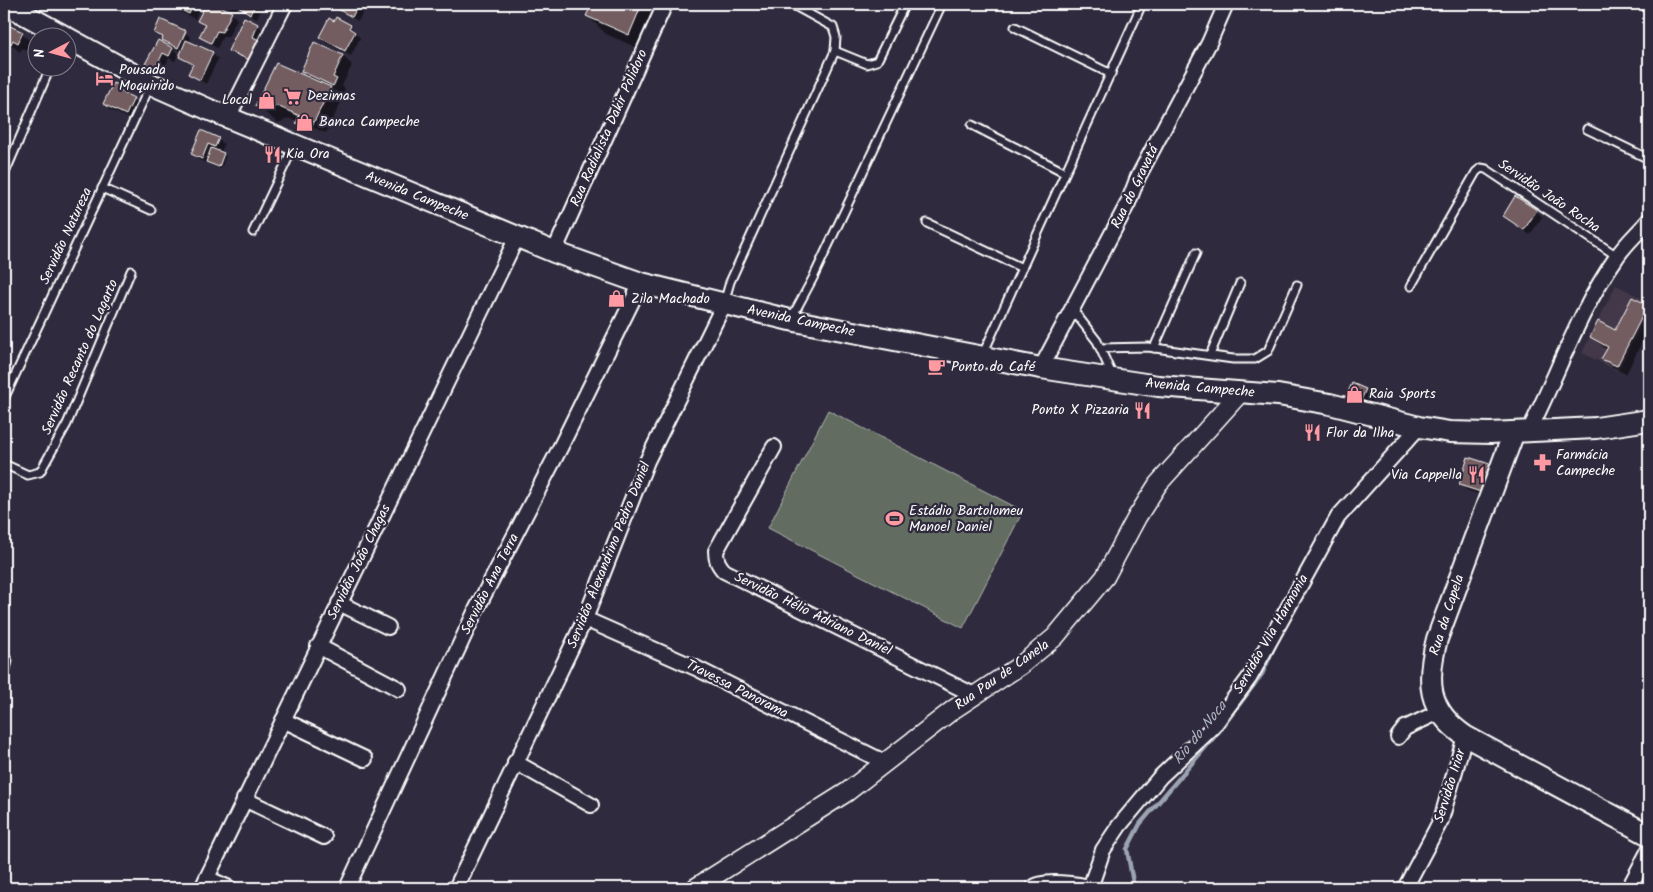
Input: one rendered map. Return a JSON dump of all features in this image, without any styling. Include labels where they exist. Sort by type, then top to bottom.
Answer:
[{"type":"main road","name":"Avenida Campeche","points":[[6,4],[49,28]]},
{"type":"main road","name":"Avenida Campeche","points":[[78,44],[151,84],[228,118],[554,252],[641,283],[790,320],[1114,381],[1278,395],[1330,404],[1419,427],[1450,432],[1596,428],[1649,420]]},
{"type":"main road","name":"Rua da Capela","points":[[1522,431],[1437,640],[1432,657],[1431,686],[1439,712],[1454,728],[1465,736],[1649,835]]},
{"type":"street","points":[[228,118],[285,4]]},
{"type":"street","name":"Rua Radialista Dakir Polidoro","points":[[554,252],[665,4]]},
{"type":"street","name":"Rua do Gravatá","points":[[1041,368],[1128,203],[1138,177],[1209,43],[1226,4]]},
{"type":"street","name":"Rua da Capela","points":[[1522,431],[1617,256],[1649,220]]},
{"type":"street","name":"Servidão João Chagas","points":[[205,883],[517,237]]},
{"type":"street","name":"Servidão Ana Terra","points":[[347,888],[476,610],[562,446],[641,283]]},
{"type":"street","name":"Servidão Alexandrino Pedro Daniel","points":[[456,888],[585,619],[651,453],[724,304]]},
{"type":"street","name":"Rua Pau de Canela","points":[[695,888],[823,808],[886,763],[974,695],[1039,651],[1070,622],[1105,577],[1137,517],[1158,484],[1240,392]]},
{"type":"street","name":"Servidão Vila Harmonia","points":[[1090,888],[1103,850],[1119,826],[1160,777],[1212,728],[1250,677],[1338,517],[1419,427]]},
{"type":"street","name":"Servidão Hélio Adriano Daniel","points":[[774,447],[716,551],[716,559],[719,566],[724,571],[974,695]]},
{"type":"street","points":[[339,603],[388,628]]},
{"type":"street","name":"Travessa Panorama","points":[[585,619],[696,668],[886,763]]},
{"type":"street","points":[[318,646],[399,689]]},
{"type":"street","points":[[1398,737],[1405,728],[1439,712]]},
{"type":"street","points":[[283,720],[365,759]]},
{"type":"street","name":"Servidão Iriar","points":[[1405,888],[1441,820],[1465,736]]},
{"type":"street","points":[[515,762],[591,805]]},
{"type":"street","points":[[244,799],[324,837]]},
{"type":"street","points":[[1629,888],[1649,850]]},
{"type":"street","points":[[205,883],[228,888]]},
{"type":"street","points":[[1033,888],[1038,884],[1051,883],[1090,888]]},
{"type":"lane","points":[[724,304],[730,282],[834,51],[836,37],[833,26],[791,4]]},
{"type":"lane","points":[[834,51],[867,64],[878,61],[905,4]]},
{"type":"lane","points":[[790,320],[813,278],[942,4]]},
{"type":"lane","points":[[982,357],[1064,172],[1142,4]]},
{"type":"lane","points":[[1015,27],[1111,74]]},
{"type":"lane","points":[[4,175],[46,78]]},
{"type":"lane","name":"Servidão Natureza","points":[[4,399],[151,84]]},
{"type":"lane","points":[[972,126],[1064,172]]},
{"type":"lane","points":[[1586,130],[1649,159]]},
{"type":"lane","points":[[253,232],[294,146]]},
{"type":"lane","name":"Servidão João Rocha","points":[[1411,286],[1476,172],[1481,168],[1486,169],[1518,189],[1617,256]]},
{"type":"lane","points":[[102,188],[150,210]]},
{"type":"lane","points":[[927,223],[1022,268]]},
{"type":"lane","points":[[1154,348],[1196,253]]},
{"type":"lane","name":"Servidão Recanto do Lagarto","points":[[4,464],[28,475],[40,472],[66,424],[131,270]]},
{"type":"lane","points":[[1210,356],[1240,283]]},
{"type":"lane","points":[[1100,348],[1154,348],[1210,356],[1255,359],[1268,351],[1297,285]]},
{"type":"lane","points":[[1072,309],[1100,348],[1114,381]]},
{"type":"lane","points":[[4,655],[8,661],[4,676]]},
{"type":"shaded area","points":[[1616,285],[1649,302],[1649,311],[1618,371],[1582,353]]},
{"type":"shaded area","name":"Estádio Bartolomeu Manoel Daniel","points":[[828,410],[1023,511],[963,628],[768,528]]},
{"type":"building","points":[[170,4],[194,4],[189,14]]},
{"type":"building","points":[[206,4],[216,4],[232,12],[222,32],[217,31],[211,43],[199,37],[205,25],[197,21]]},
{"type":"building","points":[[235,4],[256,4],[250,14]]},
{"type":"building","points":[[328,4],[359,4],[352,17]]},
{"type":"building","points":[[592,4],[642,4],[629,35],[586,16]]},
{"type":"building","points":[[244,17],[258,24],[253,37],[261,41],[252,61],[228,51]]},
{"type":"building","points":[[336,17],[351,25],[349,28],[355,32],[345,51],[319,37],[329,18],[334,21]]},
{"type":"building","points":[[160,19],[186,31],[178,48],[162,40],[163,37],[154,33]]},
{"type":"building","points":[[10,26],[23,32],[18,43],[13,40],[11,44],[4,40]]},
{"type":"building","points":[[158,40],[173,48],[169,56],[163,53],[155,69],[145,64]]},
{"type":"building","points":[[186,40],[213,52],[200,80],[188,74],[193,64],[179,57]]},
{"type":"building","points":[[314,42],[343,55],[333,77],[337,79],[333,86],[301,71]]},
{"type":"building","name":"Dezimas","points":[[276,63],[331,87],[314,122],[277,106],[265,111],[255,106]]},
{"type":"building","points":[[113,83],[123,87],[120,91],[134,98],[126,115],[103,104]]},
{"type":"building","name":"Banca Campeche","points":[[299,116],[314,122],[310,129],[296,123]]},
{"type":"building","points":[[201,130],[219,138],[215,147],[208,144],[202,159],[191,154]]},
{"type":"building","points":[[211,148],[224,153],[219,167],[206,162]]},
{"type":"building","points":[[1515,196],[1537,210],[1524,230],[1503,216]]},
{"type":"building","points":[[1632,297],[1648,305],[1617,366],[1601,359],[1608,347],[1590,337],[1598,321],[1615,330]]},
{"type":"building","name":"Raia Sports","points":[[1352,383],[1366,389],[1359,405],[1345,399]]},
{"type":"building","name":"Via Cappella","points":[[1468,457],[1493,465],[1484,493],[1459,485]]},
{"type":"waterway","name":"Rio do Noca","points":[[1134,888],[1127,849],[1140,824],[1221,729],[1262,674],[1275,645]]},
{"type":"place","name":"Pousada Moquirido","points":[[105,78]]},
{"type":"place","name":"Dezimas","points":[[293,96]]},
{"type":"place","name":"Local","points":[[266,100]]},
{"type":"place","name":"Banca Campeche","points":[[305,122]]},
{"type":"place","name":"Kia Ora","points":[[272,154]]},
{"type":"place","name":"Zila Machado","points":[[617,299]]},
{"type":"place","name":"Ponto do Café","points":[[937,367]]},
{"type":"place","name":"Raia Sports","points":[[1355,394]]},
{"type":"place","name":"Ponto X Pizzaria","points":[[1143,410]]},
{"type":"place","name":"Flor da Ilha","points":[[1312,433]]},
{"type":"place","name":"Farmácia Campeche","points":[[1542,463]]},
{"type":"place","name":"Via Cappella","points":[[1476,475]]},
{"type":"place","name":"Estádio Bartolomeu Manoel Daniel","points":[[895,519]]}]
